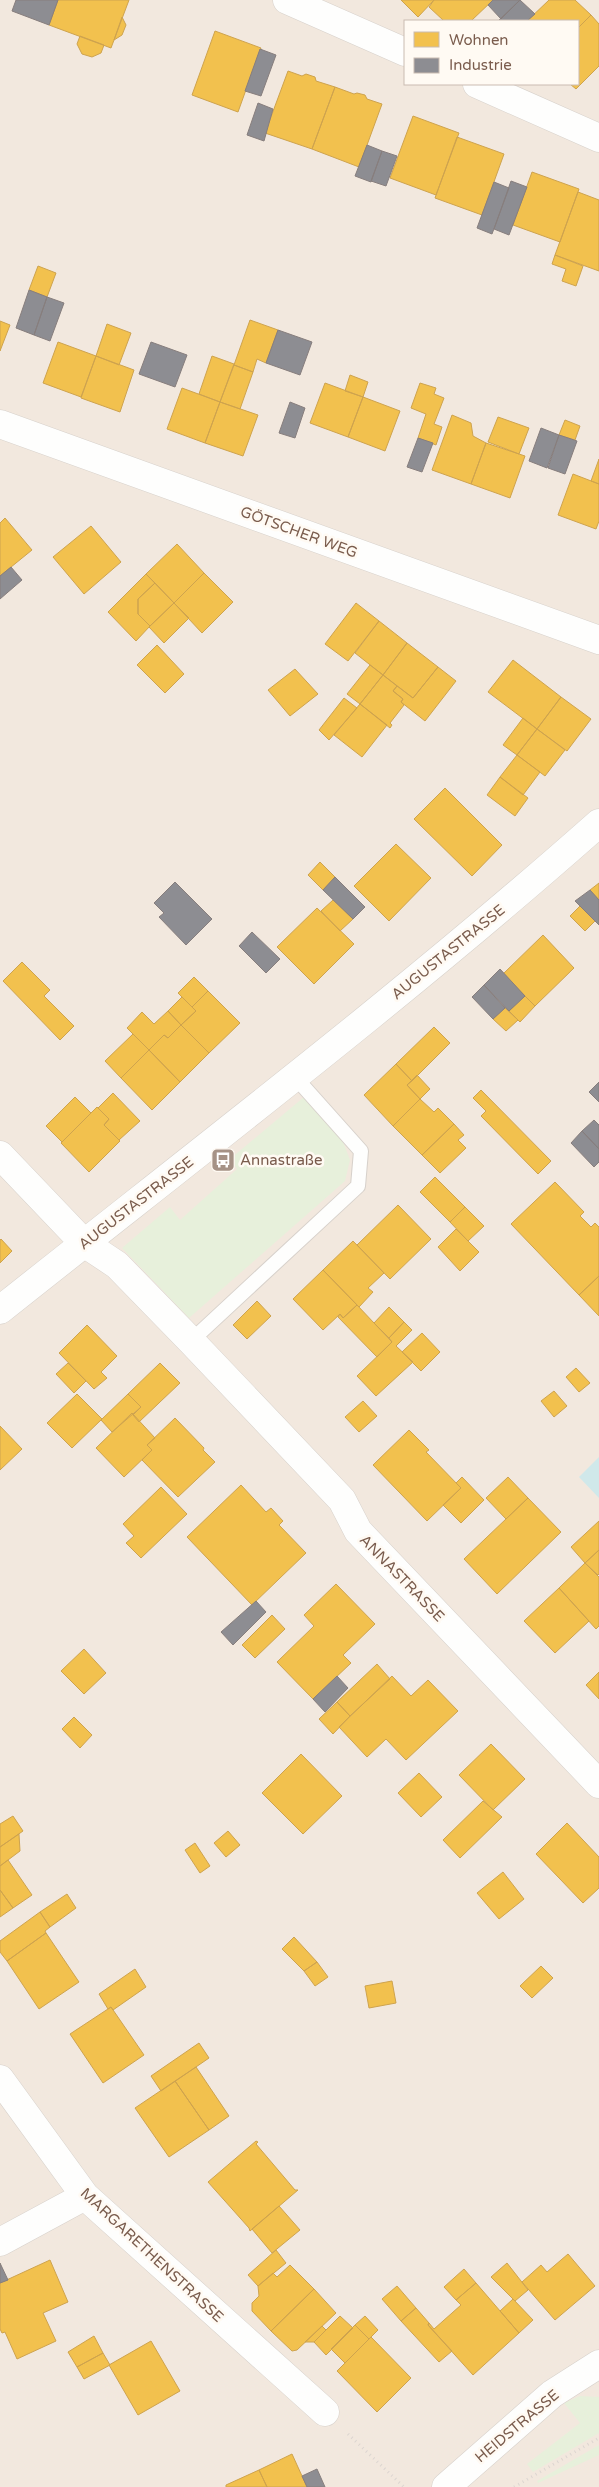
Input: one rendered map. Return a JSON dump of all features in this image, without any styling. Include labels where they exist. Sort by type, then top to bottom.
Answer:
[{"type":"street","points":[[287,0],[404,52]]},
{"type":"street","points":[[479,85],[599,138]]},
{"type":"street","name":"GÖTSCHER WEG","points":[[0,424],[599,640]]},
{"type":"street","name":"AUGUSTASTRASSE","points":[[0,1310],[295,1077],[513,899],[599,823]]},
{"type":"street","name":"ANNASTRASSE","points":[[0,1155],[84,1243],[117,1265],[191,1341],[342,1500],[358,1531],[599,1784]]},
{"type":"street","name":"MARGARETHENSTRASSE","points":[[0,2079],[85,2196],[325,2412]]},
{"type":"street","points":[[0,2242],[85,2196]]},
{"type":"street","name":"HEIDSTRASSE","points":[[446,2487],[552,2394],[597,2369]]},
{"type":"lane","points":[[191,1341],[358,1186],[361,1151],[295,1077]]},
{"type":"path","points":[[325,2412],[404,2487]]},
{"type":"path","points":[[514,2487],[599,2438]]},
{"type":"shaded area","points":[[0,0],[599,0],[599,2487],[0,2487]]},
{"type":"green space","points":[[304,1097],[342,1139],[350,1160],[345,1181],[189,1318],[122,1248],[170,1207],[180,1220],[237,1169],[230,1159]]},
{"type":"green space","points":[[580,2396],[599,2397],[599,2433],[533,2472],[527,2464],[580,2423],[564,2403]]},
{"type":"green space","points":[[599,2445],[599,2455],[538,2483],[537,2481]]},
{"type":"water","points":[[599,1457],[599,1498],[579,1477]]},
{"type":"building: Wohnen","points":[[58,0],[129,0],[111,48],[49,25]]},
{"type":"building: Wohnen","points":[[401,0],[434,0],[418,17]]},
{"type":"building: Wohnen","points":[[434,0],[493,0],[472,20],[443,20],[429,7]]},
{"type":"building: Wohnen","points":[[549,0],[575,0],[591,15],[579,27],[579,20],[528,20]]},
{"type":"building: Wohnen","points":[[591,15],[599,24],[599,66],[576,89],[571,85],[579,85],[579,27]]},
{"type":"building: Wohnen","points":[[122,17],[126,25],[122,35],[114,40]]},
{"type":"building: Wohnen","points":[[215,31],[261,48],[238,112],[192,95]]},
{"type":"building: Wohnen","points":[[80,36],[104,45],[101,53],[92,57],[82,54],[77,44]]},
{"type":"building: Wohnen","points":[[288,71],[302,76],[306,74],[315,77],[316,81],[335,87],[312,149],[265,133]]},
{"type":"building: Wohnen","points":[[335,87],[354,94],[365,95],[367,99],[382,104],[359,167],[312,149]]},
{"type":"building: Wohnen","points":[[413,116],[459,133],[436,195],[390,178]]},
{"type":"building: Wohnen","points":[[457,137],[504,154],[482,215],[435,198]]},
{"type":"building: Wohnen","points":[[532,172],[579,189],[560,242],[513,225]]},
{"type":"building: Wohnen","points":[[578,192],[599,200],[599,271],[555,255]]},
{"type":"building: Wohnen","points":[[555,255],[583,266],[576,286],[562,281],[566,269],[552,264]]},
{"type":"building: Wohnen","points":[[38,266],[56,273],[47,297],[29,290]]},
{"type":"building: Wohnen","points":[[250,320],[278,330],[266,363],[257,359],[253,372],[234,365]]},
{"type":"building: Wohnen","points":[[0,321],[10,325],[0,351]]},
{"type":"building: Wohnen","points":[[107,324],[131,333],[119,365],[96,356]]},
{"type":"building: Wohnen","points":[[58,342],[96,356],[81,397],[43,383]]},
{"type":"building: Wohnen","points":[[96,356],[134,370],[120,412],[81,398]]},
{"type":"building: Wohnen","points":[[212,356],[234,364],[220,402],[199,394]]},
{"type":"building: Wohnen","points":[[234,365],[253,372],[240,409],[220,402]]},
{"type":"building: Wohnen","points":[[350,375],[368,382],[363,397],[345,391]]},
{"type":"building: Wohnen","points":[[325,383],[363,397],[348,437],[310,423]]},
{"type":"building: Wohnen","points":[[420,383],[436,388],[434,394],[444,398],[434,424],[442,427],[436,445],[418,438],[426,414],[411,408]]},
{"type":"building: Wohnen","points":[[182,388],[220,402],[205,443],[167,429]]},
{"type":"building: Wohnen","points":[[363,397],[400,411],[385,451],[348,437]]},
{"type":"building: Wohnen","points":[[220,402],[258,415],[243,456],[205,443]]},
{"type":"building: Wohnen","points":[[452,415],[471,423],[473,436],[486,443],[471,484],[432,470]]},
{"type":"building: Wohnen","points":[[498,417],[529,428],[519,454],[488,442]]},
{"type":"building: Wohnen","points":[[565,420],[580,426],[575,440],[559,435]]},
{"type":"building: Wohnen","points":[[486,443],[525,456],[510,498],[471,484]]},
{"type":"building: Wohnen","points":[[599,459],[599,484],[591,481]]},
{"type":"building: Wohnen","points":[[573,474],[599,484],[599,521],[596,529],[558,515]]},
{"type":"building: Wohnen","points":[[5,518],[32,550],[0,576],[0,523]]},
{"type":"building: Wohnen","points":[[91,526],[121,562],[84,594],[53,557]]},
{"type":"building: Wohnen","points":[[177,544],[204,573],[174,603],[146,574]]},
{"type":"building: Wohnen","points":[[204,573],[233,602],[202,633],[174,603]]},
{"type":"building: Wohnen","points":[[146,574],[155,583],[138,599],[138,614],[150,626],[136,641],[108,612]]},
{"type":"building: Wohnen","points":[[155,583],[174,603],[150,626],[138,614],[138,599]]},
{"type":"building: Wohnen","points":[[174,603],[189,618],[164,643],[149,627]]},
{"type":"building: Wohnen","points":[[356,603],[379,621],[348,661],[325,644]]},
{"type":"building: Wohnen","points":[[379,621],[407,643],[383,675],[355,653]]},
{"type":"building: Wohnen","points":[[407,643],[438,667],[413,698],[383,675]]},
{"type":"building: Wohnen","points":[[157,645],[184,674],[165,693],[137,665]]},
{"type":"building: Wohnen","points":[[513,660],[561,697],[537,729],[488,692]]},
{"type":"building: Wohnen","points":[[370,665],[383,675],[360,704],[347,694]]},
{"type":"building: Wohnen","points":[[438,667],[456,681],[425,721],[401,702],[403,699],[393,691],[397,686],[413,698]]},
{"type":"building: Wohnen","points":[[295,669],[318,694],[290,716],[268,690]]},
{"type":"building: Wohnen","points":[[383,675],[397,686],[393,691],[403,699],[401,702],[404,705],[390,723],[392,725],[390,728],[360,704]]},
{"type":"building: Wohnen","points":[[561,697],[591,719],[567,751],[537,729]]},
{"type":"building: Wohnen","points":[[344,698],[357,708],[329,740],[319,730]]},
{"type":"building: Wohnen","points":[[360,704],[387,725],[362,757],[334,735]]},
{"type":"building: Wohnen","points":[[523,718],[537,729],[517,755],[503,745]]},
{"type":"building: Wohnen","points":[[537,729],[565,750],[545,776],[517,755]]},
{"type":"building: Wohnen","points":[[517,755],[540,772],[523,795],[500,777]]},
{"type":"building: Wohnen","points":[[500,777],[528,798],[515,816],[487,795]]},
{"type":"building: Wohnen","points":[[445,788],[502,845],[472,876],[414,819]]},
{"type":"building: Wohnen","points":[[396,844],[431,878],[389,921],[354,886]]},
{"type":"building: Wohnen","points":[[320,862],[335,877],[323,890],[308,875]]},
{"type":"building: Wohnen","points":[[599,883],[599,900],[590,890]]},
{"type":"building: Wohnen","points":[[333,900],[353,919],[340,931],[321,911]]},
{"type":"building: Wohnen","points":[[580,906],[595,921],[585,931],[570,916]]},
{"type":"building: Wohnen","points":[[317,908],[354,944],[314,984],[277,947]]},
{"type":"building: Wohnen","points":[[543,935],[574,968],[535,1006],[503,974]]},
{"type":"building: Wohnen","points":[[22,962],[50,990],[44,996],[74,1026],[60,1040],[3,981]]},
{"type":"building: Wohnen","points":[[194,977],[208,991],[192,1007],[178,993]]},
{"type":"building: Wohnen","points":[[208,991],[240,1023],[209,1053],[181,1025],[196,1011],[192,1007]]},
{"type":"building: Wohnen","points":[[525,996],[535,1006],[520,1022],[509,1011]]},
{"type":"building: Wohnen","points":[[182,997],[196,1011],[181,1025],[168,1011]]},
{"type":"building: Wohnen","points":[[505,1008],[518,1020],[506,1031],[493,1019]]},
{"type":"building: Wohnen","points":[[168,1011],[181,1025],[168,1038],[164,1035],[149,1050],[127,1028],[142,1012],[154,1024]]},
{"type":"building: Wohnen","points":[[181,1025],[209,1053],[180,1082],[149,1050],[164,1035],[168,1038]]},
{"type":"building: Wohnen","points":[[434,1027],[450,1043],[412,1081],[396,1064]]},
{"type":"building: Wohnen","points":[[133,1034],[149,1050],[121,1078],[105,1061]]},
{"type":"building: Wohnen","points":[[149,1050],[180,1082],[152,1110],[121,1078]]},
{"type":"building: Wohnen","points":[[396,1064],[412,1081],[407,1085],[420,1099],[393,1126],[364,1095]]},
{"type":"building: Wohnen","points":[[417,1075],[430,1089],[420,1099],[407,1085]]},
{"type":"building: Wohnen","points":[[481,1090],[551,1161],[538,1174],[481,1116],[486,1111],[473,1098]]},
{"type":"building: Wohnen","points":[[113,1093],[140,1121],[119,1140],[104,1125],[109,1119],[98,1108]]},
{"type":"building: Wohnen","points":[[75,1097],[91,1113],[62,1142],[46,1126]]},
{"type":"building: Wohnen","points":[[420,1099],[434,1112],[438,1108],[454,1124],[422,1155],[393,1126]]},
{"type":"building: Wohnen","points":[[97,1107],[109,1119],[104,1125],[120,1141],[89,1172],[61,1143]]},
{"type":"building: Wohnen","points":[[454,1124],[464,1135],[458,1140],[466,1148],[440,1173],[422,1155]]},
{"type":"building: Wohnen","points":[[435,1177],[465,1207],[450,1222],[420,1192]]},
{"type":"building: Wohnen","points":[[555,1182],[584,1212],[580,1216],[591,1227],[595,1223],[599,1227],[599,1276],[579,1295],[511,1224]]},
{"type":"building: Wohnen","points":[[398,1205],[431,1239],[390,1279],[357,1245]]},
{"type":"building: Wohnen","points":[[465,1207],[484,1226],[468,1241],[450,1222]]},
{"type":"building: Wohnen","points":[[456,1229],[479,1252],[460,1271],[438,1247]]},
{"type":"building: Wohnen","points":[[0,1240],[12,1251],[0,1263]]},
{"type":"building: Wohnen","points":[[353,1241],[384,1273],[368,1288],[373,1292],[359,1307],[323,1270]]},
{"type":"building: Wohnen","points":[[323,1270],[357,1305],[343,1318],[340,1314],[323,1330],[293,1299]]},
{"type":"building: Wohnen","points":[[599,1276],[599,1316],[579,1295]]},
{"type":"building: Wohnen","points":[[257,1301],[271,1316],[247,1339],[233,1325]]},
{"type":"building: Wohnen","points":[[357,1305],[392,1342],[377,1357],[338,1317],[340,1314],[343,1318]]},
{"type":"building: Wohnen","points":[[389,1307],[404,1322],[389,1338],[374,1323]]},
{"type":"building: Wohnen","points":[[404,1322],[412,1330],[396,1346],[413,1362],[376,1396],[357,1376],[392,1342],[389,1338]]},
{"type":"building: Wohnen","points":[[87,1325],[117,1356],[101,1372],[107,1378],[94,1389],[59,1353]]},
{"type":"building: Wohnen","points":[[422,1333],[440,1352],[421,1371],[402,1352]]},
{"type":"building: Wohnen","points":[[68,1363],[86,1381],[74,1393],[56,1374]]},
{"type":"building: Wohnen","points":[[160,1363],[180,1383],[139,1422],[133,1415],[141,1407],[128,1394]]},
{"type":"building: Wohnen","points":[[576,1368],[590,1383],[579,1392],[566,1377]]},
{"type":"building: Wohnen","points":[[554,1391],[567,1406],[554,1417],[541,1401]]},
{"type":"building: Wohnen","points":[[77,1394],[102,1419],[72,1448],[47,1423]]},
{"type":"building: Wohnen","points":[[128,1394],[141,1407],[112,1432],[101,1420]]},
{"type":"building: Wohnen","points":[[363,1401],[377,1416],[359,1432],[345,1417]]},
{"type":"building: Wohnen","points":[[132,1413],[155,1438],[147,1445],[152,1450],[124,1477],[96,1448]]},
{"type":"building: Wohnen","points":[[175,1418],[215,1462],[178,1497],[142,1460],[152,1450],[147,1445]]},
{"type":"building: Wohnen","points":[[0,1426],[22,1449],[0,1470]]},
{"type":"building: Wohnen","points":[[409,1430],[429,1450],[426,1452],[461,1488],[427,1521],[373,1465]]},
{"type":"building: Wohnen","points":[[462,1477],[484,1500],[461,1523],[443,1505],[461,1488],[456,1483]]},
{"type":"building: Wohnen","points":[[508,1477],[528,1498],[506,1519],[486,1498]]},
{"type":"building: Wohnen","points":[[241,1485],[266,1512],[271,1508],[283,1521],[279,1525],[306,1553],[252,1605],[187,1537]]},
{"type":"building: Wohnen","points":[[161,1487],[187,1514],[141,1558],[126,1543],[134,1536],[123,1524]]},
{"type":"building: Wohnen","points":[[528,1498],[561,1532],[497,1594],[464,1559]]},
{"type":"building: Wohnen","points":[[599,1521],[599,1550],[585,1563],[571,1547]]},
{"type":"building: Wohnen","points":[[599,1550],[599,1574],[598,1575],[585,1563]]},
{"type":"building: Wohnen","points":[[585,1563],[599,1577],[599,1626],[596,1629],[559,1588]]},
{"type":"building: Wohnen","points":[[336,1584],[375,1624],[343,1655],[351,1663],[313,1699],[277,1662],[314,1626],[304,1615]]},
{"type":"building: Wohnen","points":[[559,1588],[589,1621],[555,1653],[524,1621]]},
{"type":"building: Wohnen","points":[[272,1615],[285,1629],[255,1658],[242,1645]]},
{"type":"building: Wohnen","points":[[84,1649],[106,1673],[84,1694],[61,1671]]},
{"type":"building: Wohnen","points":[[377,1664],[390,1679],[350,1716],[337,1702]]},
{"type":"building: Wohnen","points":[[599,1672],[599,1699],[586,1685]]},
{"type":"building: Wohnen","points":[[392,1676],[411,1696],[428,1680],[458,1711],[406,1760],[386,1739],[367,1757],[339,1727]]},
{"type":"building: Wohnen","points":[[337,1702],[350,1716],[333,1734],[319,1719]]},
{"type":"building: Wohnen","points":[[74,1717],[92,1735],[80,1748],[62,1729]]},
{"type":"building: Wohnen","points":[[491,1744],[525,1779],[493,1810],[459,1775]]},
{"type":"building: Wohnen","points":[[301,1754],[342,1796],[303,1834],[262,1793]]},
{"type":"building: Wohnen","points":[[419,1773],[442,1797],[421,1817],[398,1793]]},
{"type":"building: Wohnen","points":[[483,1801],[502,1817],[460,1858],[443,1840]]},
{"type":"building: Wohnen","points":[[13,1816],[23,1831],[0,1847],[0,1824]]},
{"type":"building: Wohnen","points":[[567,1823],[599,1857],[599,1888],[583,1903],[536,1854]]},
{"type":"building: Wohnen","points":[[228,1831],[240,1845],[226,1857],[214,1843]]},
{"type":"building: Wohnen","points":[[19,1834],[20,1851],[0,1866],[0,1847]]},
{"type":"building: Wohnen","points":[[195,1843],[210,1866],[200,1873],[185,1850]]},
{"type":"building: Wohnen","points":[[8,1860],[32,1895],[13,1908],[0,1890],[0,1866]]},
{"type":"building: Wohnen","points":[[503,1872],[524,1899],[499,1919],[477,1893]]},
{"type":"building: Wohnen","points":[[0,1890],[13,1908],[0,1917]]},
{"type":"building: Wohnen","points":[[67,1894],[76,1908],[50,1927],[40,1912]]},
{"type":"building: Wohnen","points":[[40,1912],[50,1927],[45,1931],[46,1933],[7,1961],[0,1952],[0,1941]]},
{"type":"building: Wohnen","points":[[46,1933],[79,1982],[39,2009],[7,1961]]},
{"type":"building: Wohnen","points":[[294,1937],[317,1962],[304,1971],[282,1949]]},
{"type":"building: Wohnen","points":[[317,1962],[328,1977],[315,1986],[304,1971]]},
{"type":"building: Wohnen","points":[[541,1966],[553,1978],[532,1998],[520,1986]]},
{"type":"building: Wohnen","points":[[135,1969],[146,1987],[113,2010],[111,2007],[108,2009],[99,1994]]},
{"type":"building: Wohnen","points":[[392,1981],[396,2003],[369,2008],[365,1986]]},
{"type":"building: Wohnen","points":[[111,2007],[144,2055],[103,2083],[70,2034]]},
{"type":"building: Wohnen","points":[[199,2043],[209,2058],[161,2091],[151,2076]]},
{"type":"building: Wohnen","points":[[196,2067],[229,2116],[209,2130],[175,2081]]},
{"type":"building: Wohnen","points":[[175,2081],[209,2130],[169,2157],[135,2108]]},
{"type":"building: Wohnen","points":[[256,2141],[258,2142],[256,2144],[295,2190],[298,2190],[250,2231],[208,2182]]},
{"type":"building: Wohnen","points":[[279,2206],[300,2230],[272,2253],[252,2229]]},
{"type":"building: Wohnen","points":[[276,2250],[286,2263],[258,2286],[248,2275]]},
{"type":"building: Wohnen","points":[[568,2254],[595,2286],[555,2320],[522,2282],[541,2265],[547,2272]]},
{"type":"building: Wohnen","points":[[50,2260],[68,2302],[43,2313],[56,2341],[17,2359],[5,2332],[2,2333],[0,2329],[0,2283]]},
{"type":"building: Wohnen","points":[[507,2263],[528,2290],[515,2301],[491,2277]]},
{"type":"building: Wohnen","points":[[290,2265],[314,2289],[271,2331],[252,2311],[252,2303],[259,2296],[258,2286],[273,2273],[277,2277]]},
{"type":"building: Wohnen","points":[[464,2269],[476,2283],[456,2300],[444,2287]]},
{"type":"building: Wohnen","points":[[476,2283],[519,2333],[473,2375],[428,2325],[429,2323],[434,2329],[461,2305],[456,2300]]},
{"type":"building: Wohnen","points":[[397,2286],[416,2308],[401,2321],[382,2299]]},
{"type":"building: Wohnen","points":[[314,2289],[336,2313],[297,2350],[292,2351],[271,2331]]},
{"type":"building: Wohnen","points":[[513,2299],[533,2320],[519,2333],[500,2311]]},
{"type":"building: Wohnen","points":[[416,2308],[429,2323],[428,2325],[452,2351],[439,2362],[401,2321]]},
{"type":"building: Wohnen","points":[[340,2316],[353,2328],[326,2355],[314,2342]]},
{"type":"building: Wohnen","points":[[365,2316],[378,2330],[369,2339],[355,2325]]},
{"type":"building: Wohnen","points":[[355,2325],[369,2339],[345,2363],[331,2349]]},
{"type":"building: Wohnen","points":[[322,2326],[326,2330],[314,2342],[305,2342]]},
{"type":"building: Wohnen","points":[[94,2336],[103,2353],[77,2367],[68,2352]]},
{"type":"building: Wohnen","points":[[371,2337],[411,2378],[377,2412],[337,2371]]},
{"type":"building: Wohnen","points":[[151,2341],[180,2391],[138,2415],[109,2365]]},
{"type":"building: Wohnen","points":[[103,2353],[110,2365],[84,2379],[77,2367]]},
{"type":"building: Wohnen","points":[[292,2454],[307,2487],[267,2487],[259,2470]]},
{"type":"building: Wohnen","points":[[259,2470],[267,2487],[226,2487],[226,2485]]},
{"type":"building: Industrie","points":[[16,0],[58,0],[49,25],[12,11]]},
{"type":"building: Industrie","points":[[493,0],[520,0],[501,19],[488,5]]},
{"type":"building: Industrie","points":[[520,0],[535,14],[528,20],[499,20]]},
{"type":"building: Industrie","points":[[260,49],[276,55],[261,96],[245,91]]},
{"type":"building: Industrie","points":[[258,103],[273,109],[264,141],[247,135]]},
{"type":"building: Industrie","points":[[367,145],[382,151],[371,182],[355,176]]},
{"type":"building: Industrie","points":[[382,151],[397,156],[386,186],[371,181]]},
{"type":"building: Industrie","points":[[511,181],[527,187],[509,235],[494,229]]},
{"type":"building: Industrie","points":[[494,182],[509,188],[492,234],[477,228]]},
{"type":"building: Industrie","points":[[29,290],[47,297],[34,335],[16,328]]},
{"type":"building: Industrie","points":[[47,297],[64,303],[50,341],[34,335]]},
{"type":"building: Industrie","points":[[278,330],[312,342],[300,375],[266,363]]},
{"type":"building: Industrie","points":[[151,342],[187,355],[175,387],[139,374]]},
{"type":"building: Industrie","points":[[290,402],[305,408],[295,438],[279,433]]},
{"type":"building: Industrie","points":[[541,428],[559,435],[547,468],[529,461]]},
{"type":"building: Industrie","points":[[559,435],[577,441],[565,474],[548,468]]},
{"type":"building: Industrie","points":[[418,438],[433,443],[422,472],[407,467]]},
{"type":"building: Industrie","points":[[11,567],[22,580],[0,599],[0,576]]},
{"type":"building: Industrie","points":[[335,877],[365,907],[353,919],[323,890]]},
{"type":"building: Industrie","points":[[175,882],[212,919],[186,945],[159,917],[164,913],[154,903]]},
{"type":"building: Industrie","points":[[590,890],[599,900],[599,925],[575,901]]},
{"type":"building: Industrie","points":[[252,932],[280,959],[266,973],[239,946]]},
{"type":"building: Industrie","points":[[500,969],[525,996],[509,1011],[484,985]]},
{"type":"building: Industrie","points":[[484,985],[505,1008],[493,1019],[472,997]]},
{"type":"building: Industrie","points":[[599,1082],[599,1102],[589,1092]]},
{"type":"building: Industrie","points":[[594,1120],[599,1125],[599,1149],[582,1131]]},
{"type":"building: Industrie","points":[[582,1131],[599,1149],[599,1162],[594,1167],[571,1143]]},
{"type":"building: Industrie","points":[[256,1601],[266,1612],[233,1645],[221,1632]]},
{"type":"building: Industrie","points":[[337,1676],[348,1688],[325,1712],[313,1699]]},
{"type":"building: Industrie","points":[[0,2263],[8,2280],[0,2283]]},
{"type":"building: Industrie","points":[[317,2469],[325,2487],[307,2487],[302,2476]]},
{"type":"place","name":"Annastraße","points":[[223,1160]]}]
